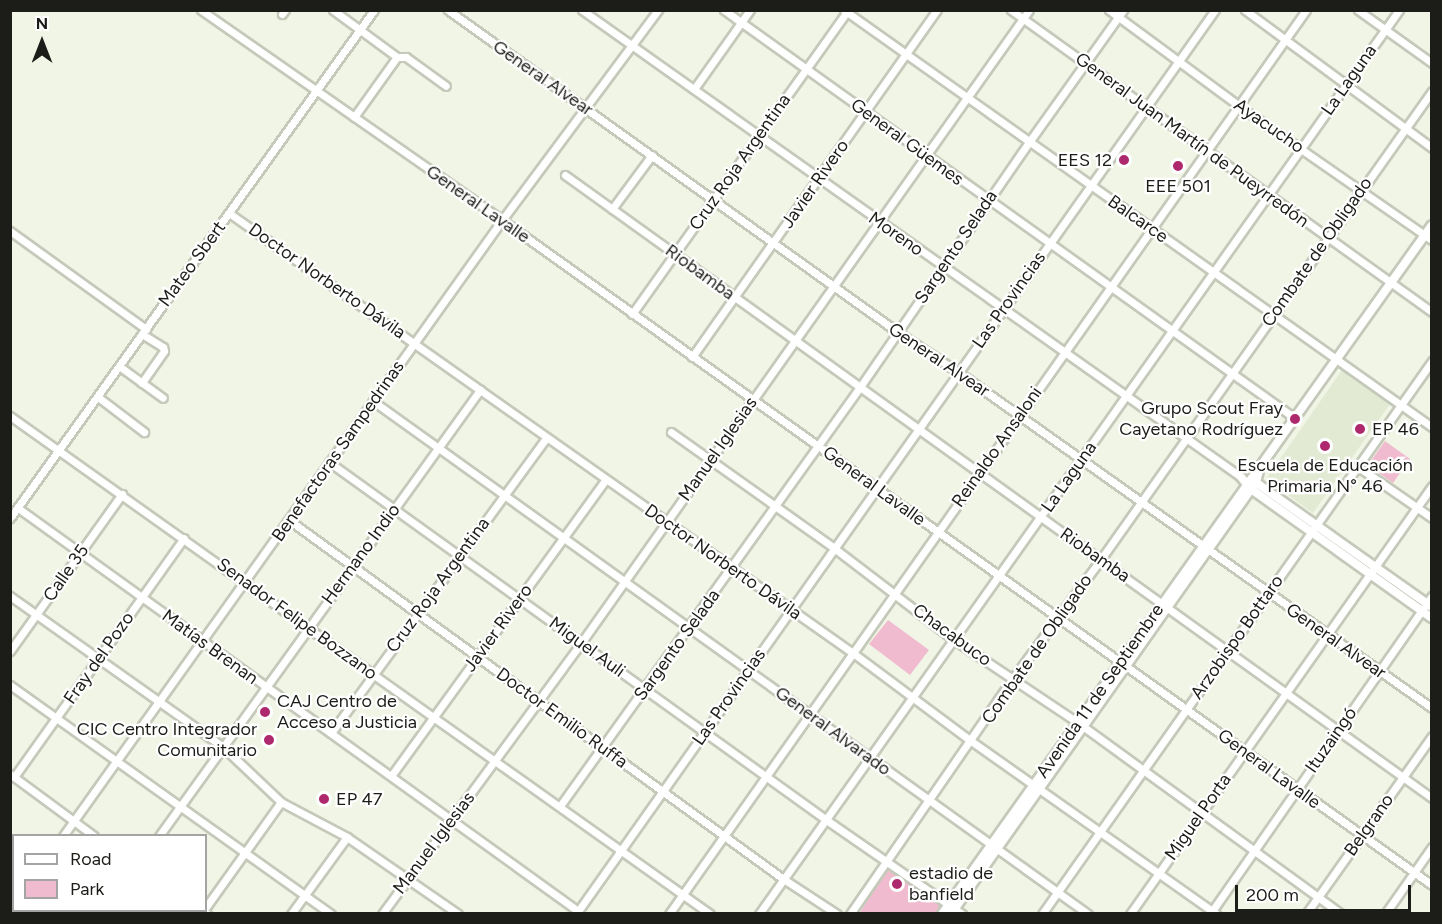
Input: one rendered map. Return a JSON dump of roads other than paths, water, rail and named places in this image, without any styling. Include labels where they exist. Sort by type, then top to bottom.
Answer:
[{"type":"main road","name":"Avenida 11 de Septiembre","points":[[942,914],[954,910],[1036,786],[1205,548],[1249,482],[1296,419],[1391,282],[1428,237],[1431,225]]},
{"type":"main road","points":[[1249,482],[1372,570],[1428,604],[1431,618]]},
{"type":"street","name":"General Lavalle","points":[[201,10],[501,220],[1431,885]]},
{"type":"street","points":[[333,10],[397,57],[405,57],[446,86]]},
{"type":"street","name":"Mateo Sbert","points":[[10,518],[229,213],[314,90],[374,10]]},
{"type":"street","name":"General Alvear","points":[[448,10],[898,333],[958,372],[1431,708]]},
{"type":"street","name":"Moreno","points":[[582,10],[1249,482]]},
{"type":"street","points":[[593,18],[599,10]]},
{"type":"street","name":"Benefactoras Sampedrinas","points":[[64,834],[501,220],[633,47],[658,10]]},
{"type":"street","name":"General Güemes","points":[[724,10],[1229,374],[1296,419]]},
{"type":"street","points":[[694,89],[750,10]]},
{"type":"street","name":"Javier Rivero","points":[[692,357],[937,10]]},
{"type":"street","name":"General Juan Martín de Pueyrredón","points":[[1011,10],[1431,312]]},
{"type":"street","name":"Manuel Iglesias","points":[[382,914],[581,643],[1029,10]]},
{"type":"street","name":"Ayacucho","points":[[1109,10],[1239,106],[1428,237]]},
{"type":"street","name":"Sargento Selada","points":[[560,806],[818,447],[988,200],[1123,10]]},
{"type":"street","name":"Las Provincias","points":[[577,912],[1215,10]]},
{"type":"street","points":[[1245,10],[1431,148]]},
{"type":"street","name":"Reinaldo Ansaloni","points":[[669,914],[1306,10]]},
{"type":"street","points":[[1358,10],[1431,63]]},
{"type":"street","name":"La Laguna","points":[[759,914],[782,878],[1000,576],[1399,10]]},
{"type":"street","name":"Balcarce","points":[[846,11],[1431,427]]},
{"type":"street","name":"Cruz Roja Argentina","points":[[632,314],[846,11]]},
{"type":"street","points":[[354,117],[397,57]]},
{"type":"street","name":"Combate de Obligado","points":[[850,914],[931,800],[1013,678],[1101,559],[1229,374],[1431,91]]},
{"type":"street","points":[[612,208],[652,155]]},
{"type":"street","name":"Riobamba","points":[[565,175],[1431,798]]},
{"type":"street","name":"Doctor Norberto Dávila","points":[[229,213],[853,653],[971,741],[1159,872],[1213,913]]},
{"type":"street","points":[[10,231],[163,347],[164,351],[142,383]]},
{"type":"street","name":"Arzobispo Bottaro","points":[[1042,914],[1431,361]]},
{"type":"street","points":[[119,366],[163,398]]},
{"type":"street","name":"Hermano Indio","points":[[160,834],[480,390]]},
{"type":"street","points":[[98,397],[144,432]]},
{"type":"street","name":"General Alvarado","points":[[373,401],[1088,914]]},
{"type":"street","name":"Senador Felipe Bozzano","points":[[10,416],[710,914]]},
{"type":"street","name":"Chacabuco","points":[[672,432],[895,592],[953,639],[1080,724],[1341,914]]},
{"type":"street","name":"Cruz Roja Argentina","points":[[331,733],[546,438]]},
{"type":"street","name":"Miguel Auli","points":[[329,462],[954,910]]},
{"type":"street","points":[[1357,466],[1431,518]]},
{"type":"street","name":"Javier Rivero","points":[[391,776],[605,480]]},
{"type":"street","name":"Miguel Porta","points":[[1130,914],[1431,486]]},
{"type":"street","name":"Calle 35","points":[[10,651],[122,494]]},
{"type":"street","name":"Matías Brenan","points":[[18,508],[577,912]]},
{"type":"street","name":"Doctor Emilio Ruffa","points":[[288,520],[417,615],[725,834],[782,878],[837,914]]},
{"type":"street","name":"Fray del Pozo","points":[[12,775],[57,717],[184,538]]},
{"type":"street","points":[[10,596],[223,747],[281,802],[347,837],[408,878],[448,911],[458,914]]},
{"type":"street","name":"Ituzaingó","points":[[1213,913],[1379,671],[1428,604]]},
{"type":"street","points":[[10,685],[331,914]]},
{"type":"street","name":"Belgrano","points":[[1306,914],[1431,736]]},
{"type":"street","points":[[12,775],[91,834]]},
{"type":"street","points":[[207,905],[281,802]]},
{"type":"street","points":[[291,914],[347,837]]},
{"type":"street","points":[[1385,914],[1431,847]]},
{"type":"place","name":"EES 12","points":[[1124,160]]},
{"type":"place","name":"EEE 501","points":[[1178,166]]},
{"type":"place","name":"Grupo Scout Fray Cayetano Rodríguez","points":[[1295,419]]},
{"type":"place","name":"EP 46","points":[[1360,429]]},
{"type":"place","name":"Escuela de Educación Primaria N° 46","points":[[1325,446]]},
{"type":"place","name":"CAJ Centro de Acceso a Justicia","points":[[265,712]]},
{"type":"place","name":"CIC Centro Integrador Comunitario","points":[[269,740]]},
{"type":"place","name":"EP 47","points":[[324,799]]},
{"type":"place","name":"estadio de banfield","points":[[897,884]]}]
